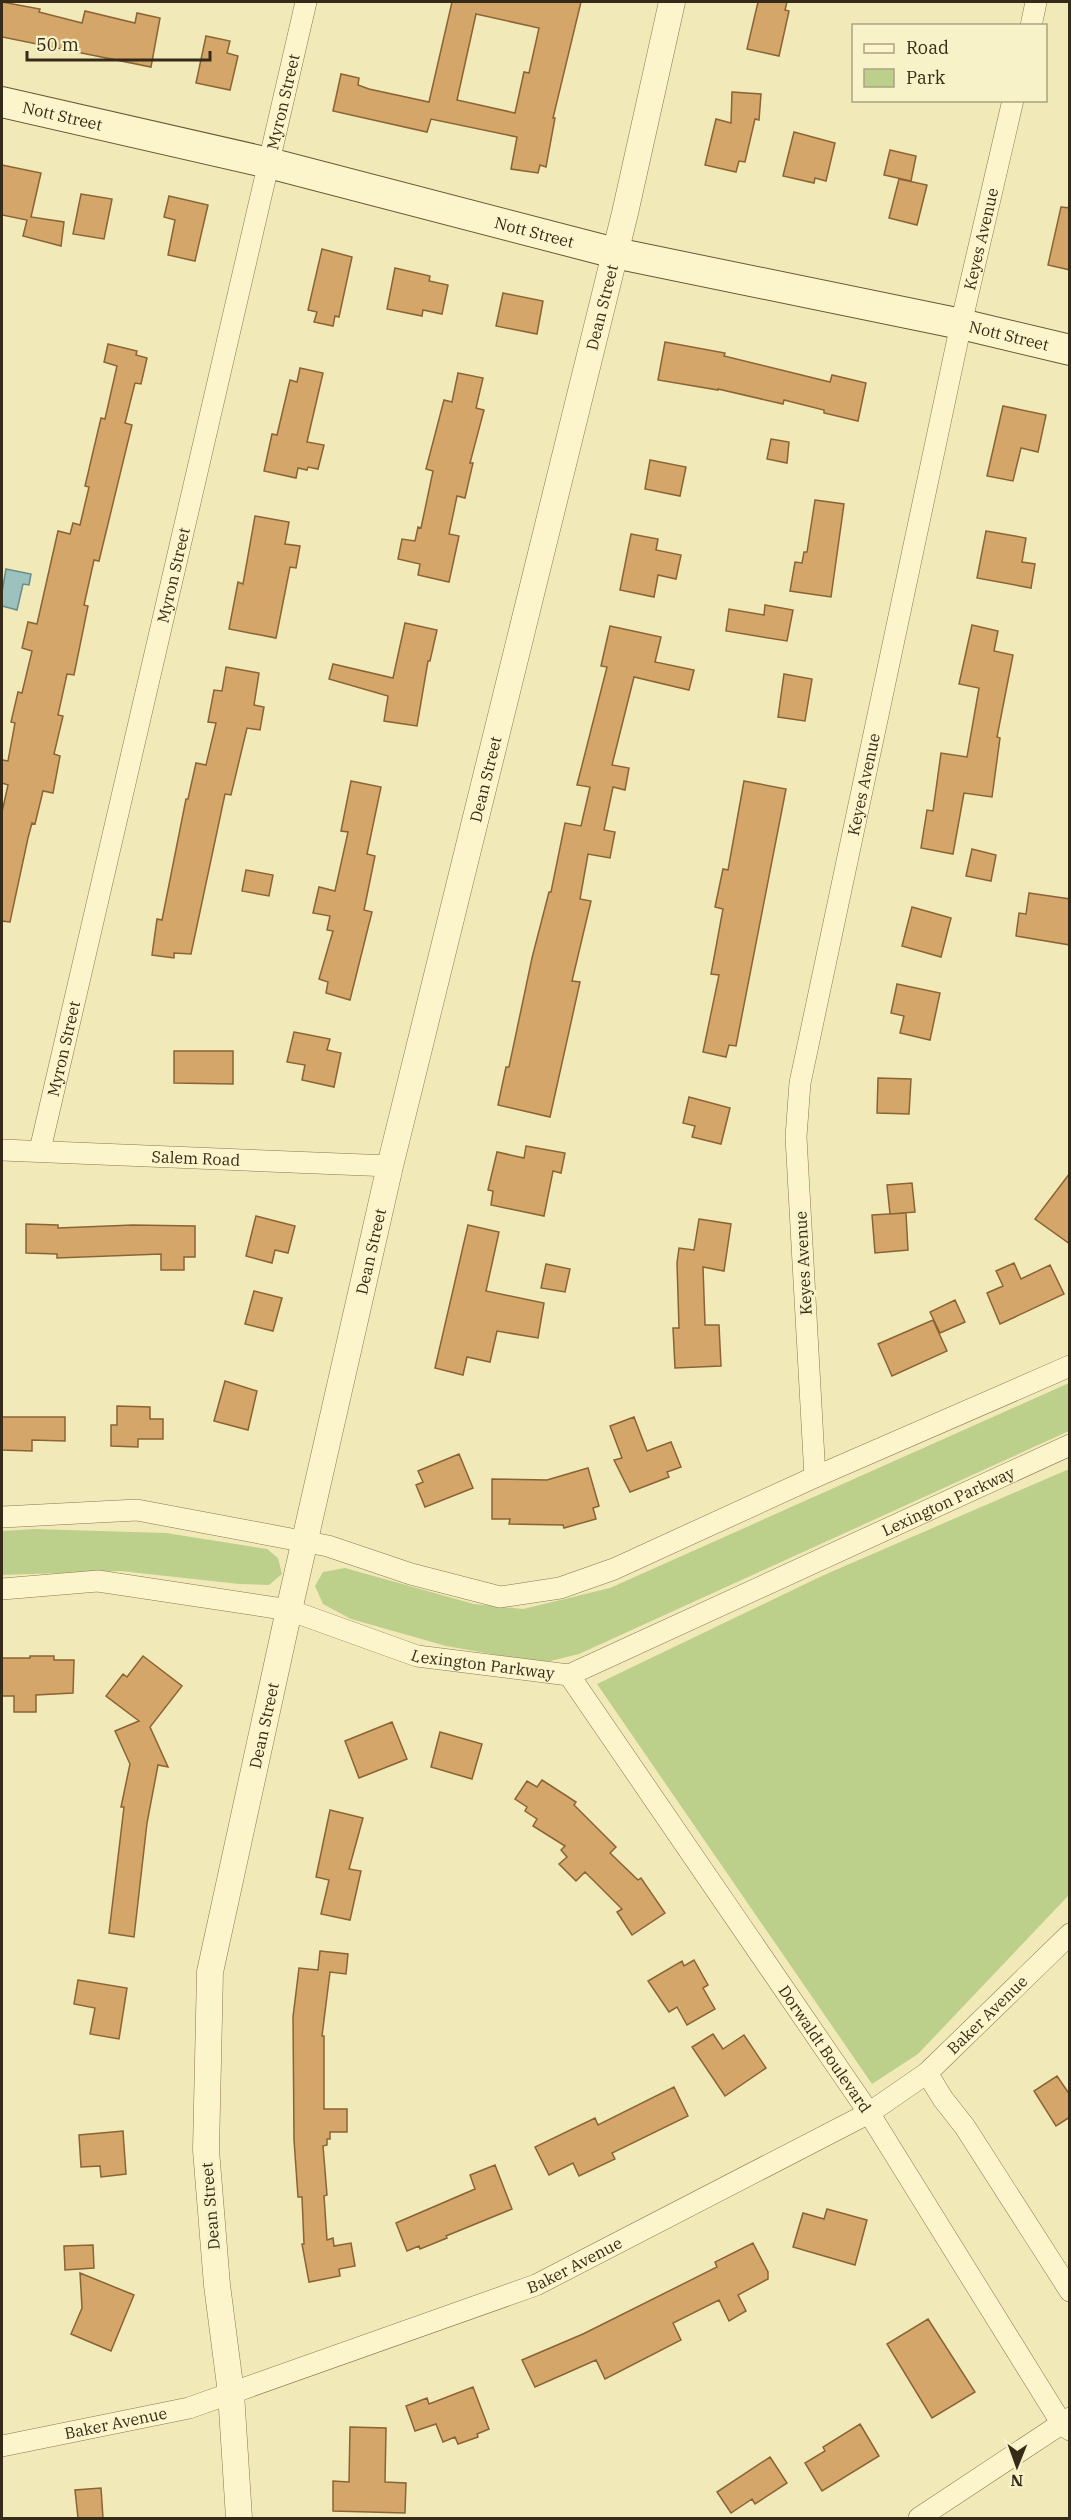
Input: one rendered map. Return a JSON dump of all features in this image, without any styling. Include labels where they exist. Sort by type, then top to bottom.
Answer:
[{"type":"main road","name":"Nott Street","points":[[2,102],[269,163],[615,253],[961,324],[1070,350]]},
{"type":"street","name":"Myron Street","points":[[40,1150],[306,2]]},
{"type":"street","name":"Dean Street","points":[[239,2518],[231,2393],[217,2285],[206,2150],[210,1972],[390,1166],[615,253],[672,2]]},
{"type":"street","points":[[1031,24],[1036,2]]},
{"type":"street","name":"Keyes Avenue","points":[[815,1477],[796,1137],[800,1083],[961,324],[1013,102]]},
{"type":"street","name":"Salem Road","points":[[2,1150],[390,1166]]},
{"type":"street","points":[[2,1517],[137,1510],[305,1541],[500,1598],[560,1588],[614,1569],[815,1477],[1070,1366]]},
{"type":"street","name":"Lexington Parkway","points":[[2,1589],[98,1581],[289,1610],[417,1656],[568,1675],[1070,1445]]},
{"type":"street","name":"Dorwaldt Boulevard","points":[[568,1675],[868,2113],[1067,2424]]},
{"type":"street","name":"Baker Avenue","points":[[2,2446],[189,2408],[536,2285],[868,2113],[927,2073],[1070,1934]]},
{"type":"street","points":[[927,2073],[943,2099],[965,2127],[1070,2291]]},
{"type":"street","points":[[919,2518],[1067,2424]]},
{"type":"green space","points":[[1069,1383],[1069,1431],[579,1654],[542,1663],[446,1646],[351,1619],[323,1604],[315,1586],[323,1572],[345,1568],[474,1604],[523,1609],[610,1588]]},
{"type":"green space","points":[[1069,1469],[1069,1895],[918,2054],[872,2084],[597,1684],[824,1575]]},
{"type":"green space","points":[[35,1529],[166,1533],[267,1549],[278,1558],[282,1574],[269,1585],[239,1584],[121,1571],[2,1575],[2,1531]]},
{"type":"water","points":[[6,569],[31,574],[29,585],[23,584],[17,610],[2,606]]},
{"type":"building","points":[[2,2],[40,9],[39,12],[82,23],[85,11],[135,23],[137,13],[160,18],[151,67],[2,37]]},
{"type":"building","points":[[452,2],[581,2],[553,118],[555,118],[546,167],[540,165],[538,173],[511,169],[517,137],[431,119],[427,132],[333,111],[341,74],[359,78],[358,85],[369,89],[429,102]],"holes":[[[476,14],[539,28],[529,73],[524,72],[515,113],[457,100]]]},
{"type":"building","points":[[758,2],[787,2],[785,10],[789,11],[779,56],[747,49]]},
{"type":"building","points":[[206,36],[230,41],[227,53],[238,56],[230,90],[196,83]]},
{"type":"building","points":[[732,92],[761,94],[759,120],[755,119],[745,162],[739,161],[736,172],[705,165],[716,119],[731,123]]},
{"type":"building","points":[[794,132],[835,143],[826,181],[815,178],[814,183],[783,176]]},
{"type":"building","points":[[890,150],[916,156],[911,181],[884,175]]},
{"type":"building","points":[[2,165],[41,173],[31,217],[64,222],[61,246],[23,236],[27,220],[2,215]]},
{"type":"building","points":[[899,179],[927,185],[917,225],[889,218]]},
{"type":"building","points":[[81,194],[112,199],[104,239],[73,234]]},
{"type":"building","points":[[169,196],[208,205],[195,261],[168,255],[175,220],[164,217]]},
{"type":"building","points":[[1061,207],[1070,208],[1070,270],[1048,265]]},
{"type":"building","points":[[322,249],[352,257],[339,317],[335,316],[333,326],[314,322],[317,312],[308,310]]},
{"type":"building","points":[[395,268],[430,276],[429,281],[448,285],[442,314],[423,310],[422,316],[387,309]]},
{"type":"building","points":[[503,293],[543,301],[537,334],[496,326]]},
{"type":"building","points":[[665,342],[725,353],[724,356],[830,382],[832,375],[866,383],[858,421],[784,400],[783,404],[718,389],[658,380]]},
{"type":"building","points":[[108,344],[137,351],[136,355],[147,358],[141,384],[135,383],[125,423],[132,425],[99,561],[94,560],[84,605],[88,606],[74,675],[67,674],[58,715],[63,716],[54,754],[60,756],[53,793],[43,791],[35,824],[32,823],[28,838],[10,922],[2,921],[2,812],[8,785],[2,783],[2,760],[8,761],[15,723],[11,722],[18,692],[22,693],[32,651],[22,648],[28,622],[37,624],[58,531],[70,534],[73,523],[80,525],[89,487],[85,486],[101,418],[105,419],[117,366],[104,362]]},
{"type":"building","points":[[300,368],[323,373],[307,442],[324,445],[318,469],[298,468],[296,478],[264,471],[272,434],[277,435],[290,380],[297,382]]},
{"type":"building","points":[[458,373],[483,378],[476,408],[484,410],[470,463],[473,463],[465,498],[457,496],[449,534],[459,536],[449,582],[418,575],[420,564],[398,559],[402,539],[415,541],[418,527],[421,528],[433,471],[426,469],[444,400],[452,402]]},
{"type":"building","points":[[1003,406],[1046,415],[1038,452],[1021,448],[1013,481],[987,476]]},
{"type":"building","points":[[771,439],[789,442],[787,463],[767,459]]},
{"type":"building","points":[[650,460],[686,467],[680,496],[645,489]]},
{"type":"building","points":[[815,500],[844,504],[831,597],[790,591],[795,562],[802,563],[804,552],[807,552]]},
{"type":"building","points":[[255,516],[289,522],[285,544],[300,546],[296,568],[290,567],[276,638],[229,629],[238,582],[243,584]]},
{"type":"building","points":[[986,531],[1026,538],[1022,562],[1035,564],[1031,588],[977,578]]},
{"type":"building","points":[[631,534],[658,539],[656,550],[681,555],[676,579],[658,575],[654,597],[620,590]]},
{"type":"building","points":[[765,605],[793,610],[787,641],[726,631],[729,609],[764,615]]},
{"type":"building","points":[[405,623],[437,630],[430,661],[428,661],[417,726],[384,721],[388,696],[329,679],[333,664],[393,678]]},
{"type":"building","points":[[972,625],[998,631],[994,651],[1013,655],[997,737],[1000,738],[992,797],[964,793],[953,854],[921,848],[927,810],[933,811],[941,753],[967,757],[979,688],[959,684]]},
{"type":"building","points":[[610,626],[661,637],[655,662],[694,670],[689,690],[634,677],[612,765],[629,768],[625,790],[613,787],[604,830],[615,832],[610,858],[588,854],[580,899],[591,901],[572,981],[580,982],[550,1117],[498,1105],[506,1067],[509,1067],[532,958],[549,892],[551,892],[565,823],[581,826],[590,787],[577,785],[607,667],[601,666]]},
{"type":"building","points":[[226,667],[259,673],[254,705],[264,707],[260,730],[247,728],[231,795],[225,794],[191,954],[174,953],[174,958],[152,955],[157,919],[162,920],[186,799],[188,799],[196,763],[206,765],[216,723],[208,722],[214,690],[222,691]]},
{"type":"building","points":[[784,674],[812,679],[805,721],[778,717]]},
{"type":"building","points":[[351,781],[381,787],[367,854],[375,856],[364,910],[372,912],[350,1000],[326,993],[328,982],[319,979],[333,931],[327,930],[330,916],[313,913],[319,887],[335,891],[348,832],[341,831]]},
{"type":"building","points":[[744,781],[786,789],[736,1046],[729,1045],[726,1057],[703,1052],[719,975],[711,974],[723,909],[715,907],[723,869],[728,870]]},
{"type":"building","points":[[972,849],[996,855],[991,881],[966,876]]},
{"type":"building","points":[[246,870],[273,875],[269,896],[242,891]]},
{"type":"building","points":[[1029,893],[1070,899],[1070,945],[1016,936],[1019,913],[1026,914]]},
{"type":"building","points":[[912,907],[951,918],[941,957],[902,946]]},
{"type":"building","points":[[897,984],[940,993],[930,1040],[900,1033],[904,1016],[891,1013]]},
{"type":"building","points":[[294,1032],[330,1039],[327,1050],[341,1053],[334,1087],[302,1080],[305,1065],[287,1062]]},
{"type":"building","points":[[174,1051],[233,1051],[233,1084],[174,1083]]},
{"type":"building","points":[[878,1078],[911,1079],[909,1114],[877,1113]]},
{"type":"building","points":[[689,1097],[730,1108],[721,1144],[692,1137],[695,1126],[683,1123]]},
{"type":"building","points":[[526,1146],[565,1153],[561,1173],[553,1171],[544,1216],[491,1205],[493,1191],[488,1190],[497,1152],[524,1158]]},
{"type":"building","points":[[1070,1173],[1070,1244],[1035,1219]]},
{"type":"building","points":[[912,1183],[915,1212],[890,1214],[887,1185]]},
{"type":"building","points":[[906,1213],[908,1250],[875,1253],[872,1215]]},
{"type":"building","points":[[256,1216],[295,1226],[288,1253],[275,1250],[272,1263],[246,1256]]},
{"type":"building","points":[[699,1219],[731,1224],[724,1271],[703,1267],[705,1325],[719,1325],[721,1366],[675,1368],[673,1328],[679,1328],[677,1263],[679,1248],[694,1250]]},
{"type":"building","points":[[26,1224],[58,1225],[58,1228],[133,1225],[195,1226],[195,1257],[184,1257],[184,1270],[161,1270],[161,1254],[57,1258],[57,1254],[26,1253]]},
{"type":"building","points":[[468,1225],[499,1232],[486,1291],[544,1303],[538,1338],[497,1331],[490,1362],[467,1357],[463,1375],[435,1368]]},
{"type":"building","points":[[1014,1263],[1021,1279],[1050,1265],[1064,1294],[1000,1324],[987,1293],[1003,1286],[996,1271]]},
{"type":"building","points":[[546,1264],[570,1269],[565,1292],[541,1288]]},
{"type":"building","points":[[254,1291],[282,1298],[273,1331],[245,1324]]},
{"type":"building","points":[[955,1300],[965,1322],[940,1333],[930,1312]]},
{"type":"building","points":[[933,1320],[947,1351],[892,1376],[878,1344]]},
{"type":"building","points":[[225,1381],[257,1391],[248,1430],[214,1421]]},
{"type":"building","points":[[117,1406],[150,1407],[150,1419],[163,1419],[163,1439],[138,1439],[138,1447],[111,1446],[111,1425],[117,1425]]},
{"type":"building","points":[[2,1417],[65,1417],[65,1441],[32,1440],[32,1451],[2,1450]]},
{"type":"building","points":[[634,1417],[647,1451],[671,1442],[681,1467],[667,1472],[669,1477],[630,1492],[614,1460],[622,1458],[610,1426]]},
{"type":"building","points":[[459,1454],[473,1488],[425,1507],[416,1485],[423,1482],[418,1471]]},
{"type":"building","points":[[588,1468],[599,1506],[593,1508],[596,1519],[564,1528],[563,1525],[509,1524],[510,1519],[492,1519],[492,1479],[547,1480]]},
{"type":"building","points":[[30,1656],[54,1656],[54,1660],[74,1660],[73,1693],[36,1695],[36,1712],[14,1712],[14,1696],[2,1696],[2,1658],[30,1658]]},
{"type":"building","points":[[143,1656],[182,1686],[150,1727],[168,1767],[158,1765],[147,1823],[134,1937],[109,1933],[124,1807],[121,1807],[130,1764],[115,1731],[139,1721],[106,1696],[123,1674],[127,1677]]},
{"type":"building","points":[[392,1722],[407,1759],[359,1778],[345,1741]]},
{"type":"building","points":[[440,1732],[482,1744],[472,1779],[431,1767]]},
{"type":"building","points":[[542,1780],[576,1802],[574,1805],[616,1847],[610,1853],[638,1880],[641,1878],[665,1913],[632,1935],[617,1912],[622,1909],[585,1872],[576,1881],[559,1864],[567,1857],[561,1850],[565,1846],[533,1826],[537,1819],[525,1811],[527,1807],[515,1799],[527,1781],[537,1787]]},
{"type":"building","points":[[330,1810],[363,1818],[349,1869],[361,1871],[350,1920],[321,1914],[329,1880],[316,1877]]},
{"type":"building","points":[[320,1951],[348,1954],[346,1974],[330,1972],[322,2036],[324,2036],[324,2109],[347,2109],[347,2132],[330,2132],[327,2145],[323,2146],[327,2195],[324,2196],[327,2240],[333,2238],[334,2246],[351,2243],[355,2266],[339,2269],[340,2276],[309,2282],[302,2244],[304,2244],[302,2197],[298,2197],[294,2140],[293,2017],[299,1968],[318,1970]]},
{"type":"building","points":[[694,1960],[708,1985],[703,1988],[715,2009],[687,2025],[677,2007],[669,2012],[648,1981],[682,1961],[684,1966]]},
{"type":"building","points":[[78,1980],[127,1988],[119,2039],[90,2034],[95,2008],[74,2004]]},
{"type":"building","points":[[713,2034],[723,2049],[744,2035],[766,2068],[725,2096],[692,2047]]},
{"type":"building","points":[[1057,2076],[1070,2095],[1070,2117],[1056,2126],[1034,2091]]},
{"type":"building","points":[[674,2087],[688,2116],[612,2153],[615,2159],[579,2176],[573,2163],[549,2175],[535,2147],[595,2118],[598,2125]]},
{"type":"building","points":[[123,2131],[126,2174],[101,2177],[100,2166],[81,2167],[79,2135]]},
{"type":"building","points":[[495,2165],[512,2209],[420,2249],[419,2246],[407,2251],[396,2223],[475,2189],[470,2175]]},
{"type":"building","points":[[827,2209],[867,2220],[855,2265],[793,2247],[803,2213],[824,2219]]},
{"type":"building","points":[[753,2243],[768,2272],[768,2279],[738,2295],[746,2311],[729,2321],[719,2300],[673,2323],[681,2340],[605,2379],[596,2360],[535,2387],[522,2360],[583,2334],[717,2267],[715,2262]]},
{"type":"building","points":[[93,2245],[94,2268],[65,2270],[64,2246]]},
{"type":"building","points":[[80,2273],[134,2295],[111,2351],[71,2334],[82,2308]]},
{"type":"building","points":[[928,2319],[975,2392],[932,2418],[887,2344]]},
{"type":"building","points":[[473,2387],[489,2429],[477,2434],[478,2437],[458,2444],[455,2437],[443,2442],[436,2424],[415,2431],[406,2406],[427,2398],[429,2404]]},
{"type":"building","points":[[860,2424],[879,2456],[822,2491],[805,2463],[825,2451],[823,2447]]},
{"type":"building","points":[[350,2427],[386,2428],[385,2482],[406,2483],[405,2513],[333,2511],[333,2481],[349,2482]]},
{"type":"building","points":[[770,2457],[787,2483],[755,2504],[752,2499],[731,2513],[717,2492]]},
{"type":"building","points":[[101,2488],[103,2518],[78,2518],[75,2490]]}]
